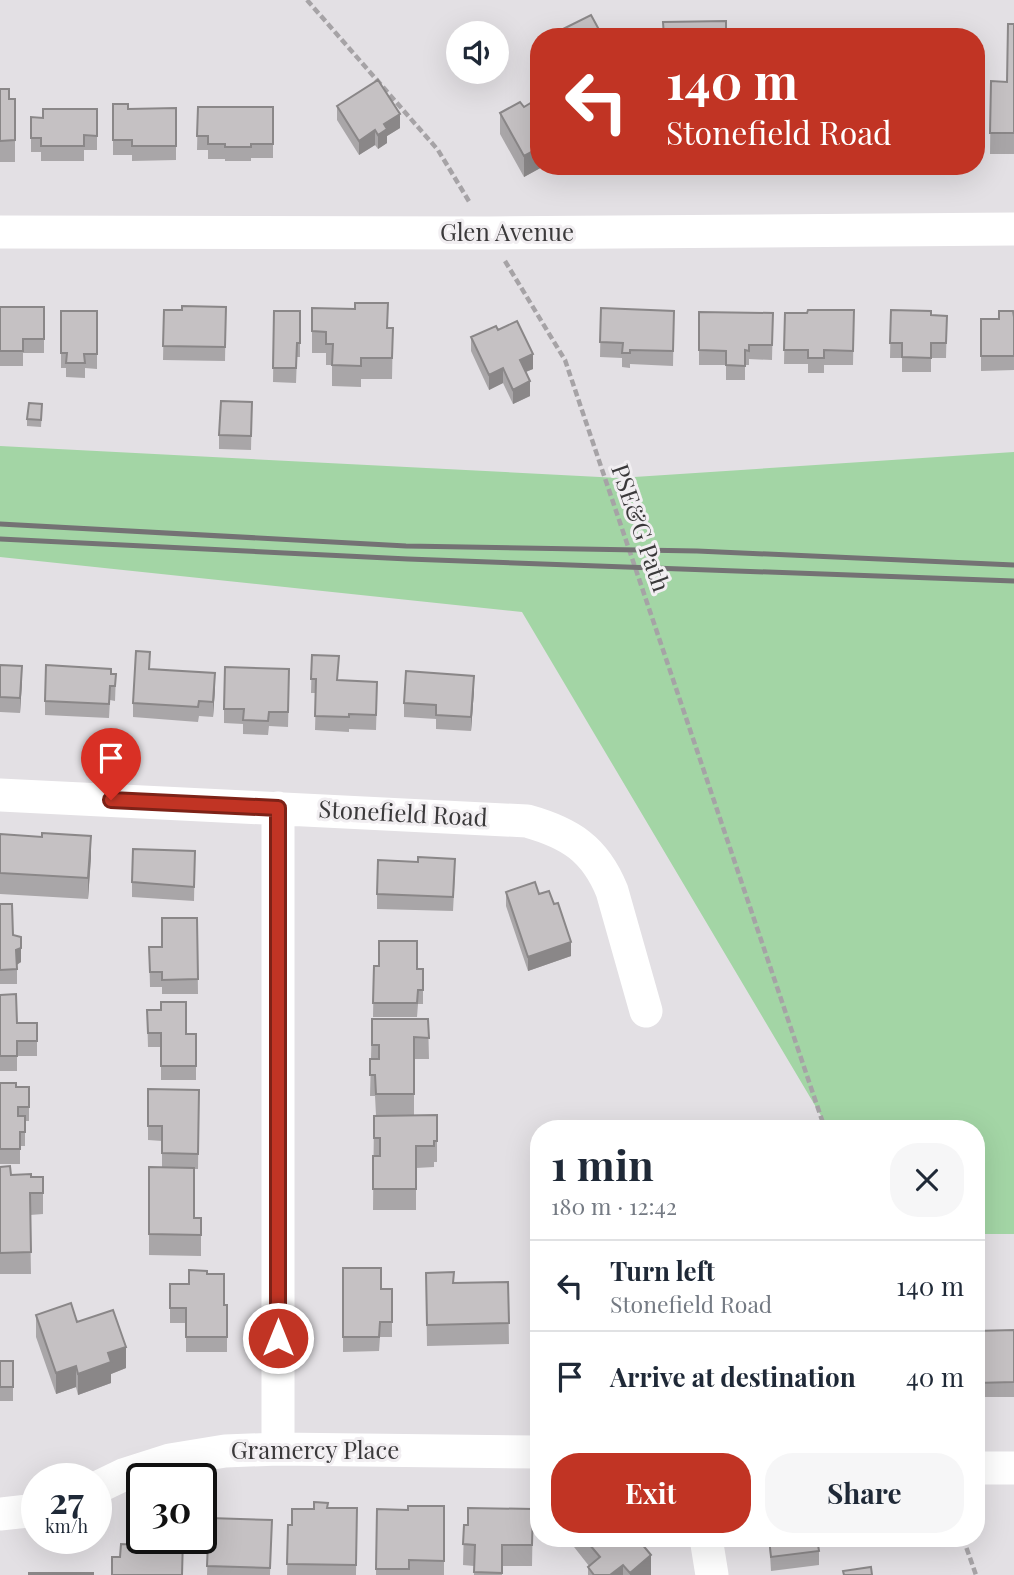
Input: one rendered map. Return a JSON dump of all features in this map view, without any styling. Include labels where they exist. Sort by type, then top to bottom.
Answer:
[{"type":"street","name":"Glen Avenue","points":[[0,232],[489,233],[1014,229]]},
{"type":"street","name":"Stonefield Road","points":[[0,795],[527,821],[552,828],[577,842],[594,859],[608,881],[646,1011]]},
{"type":"street","points":[[278,808],[278,1449]]},
{"type":"street","name":"Gramercy Place","points":[[112,1480],[170,1460],[225,1451],[278,1449],[530,1452]]},
{"type":"street","points":[[985,1468],[1014,1468]]},
{"type":"street","points":[[0,1514],[21,1512]]},
{"type":"street","points":[[707,1547],[712,1575]]},
{"type":"path","name":"PSE&G Path","points":[[307,0],[438,150],[565,360],[822,1120]]},
{"type":"path","points":[[967,1547],[976,1575]]},
{"type":"green space","points":[[0,446],[619,478],[1014,452],[1014,1234],[985,1234],[985,1120],[824,1120],[522,612],[0,557]]},
{"type":"building","points":[[591,15],[598,28],[565,28]]},
{"type":"building","points":[[726,21],[726,28],[663,28],[663,22]]},
{"type":"building","points":[[1008,24],[1014,24],[1014,133],[990,133],[991,81],[1007,82]]},
{"type":"building","points":[[378,80],[400,114],[384,124],[387,129],[378,135],[375,130],[359,141],[337,106]]},
{"type":"building","points":[[0,89],[9,89],[9,99],[15,99],[15,140],[0,141]]},
{"type":"building","points":[[520,102],[524,107],[530,103],[530,153],[524,156],[500,113]]},
{"type":"building","points":[[113,104],[128,104],[128,109],[176,108],[176,146],[132,146],[132,140],[113,140]]},
{"type":"building","points":[[198,107],[273,107],[273,144],[225,147],[225,144],[208,144],[208,136],[197,136]]},
{"type":"building","points":[[43,109],[97,109],[97,136],[84,135],[84,146],[41,146],[41,138],[31,138],[31,117],[43,118]]},
{"type":"building","points":[[355,303],[388,303],[387,328],[393,328],[392,358],[361,358],[361,366],[332,365],[333,344],[326,344],[326,332],[312,331],[312,308],[355,309]]},
{"type":"building","points":[[182,306],[226,307],[225,347],[163,346],[164,310],[182,310]]},
{"type":"building","points":[[0,307],[44,307],[44,339],[23,339],[23,351],[0,351]]},
{"type":"building","points":[[601,308],[674,311],[673,351],[630,350],[630,353],[622,353],[623,343],[600,342]]},
{"type":"building","points":[[808,310],[854,310],[853,351],[824,350],[824,358],[808,358],[808,350],[784,350],[785,313],[807,313]]},
{"type":"building","points":[[891,310],[931,311],[931,315],[947,316],[946,343],[931,343],[931,358],[902,357],[902,343],[890,343]]},
{"type":"building","points":[[61,311],[97,311],[97,354],[84,354],[85,363],[66,363],[67,353],[61,353]]},
{"type":"building","points":[[274,311],[300,311],[300,343],[297,343],[296,368],[273,368]]},
{"type":"building","points":[[999,311],[1013,311],[1014,356],[981,356],[981,319],[999,319]]},
{"type":"building","points":[[699,312],[773,313],[772,345],[749,345],[749,351],[745,350],[745,366],[726,365],[726,351],[699,350]]},
{"type":"building","points":[[517,321],[533,354],[520,360],[530,381],[513,390],[503,368],[489,375],[471,337],[496,326],[498,330]]},
{"type":"building","points":[[221,401],[252,402],[251,436],[219,435]]},
{"type":"building","points":[[29,403],[42,404],[41,420],[27,419]]},
{"type":"building","points":[[136,651],[150,652],[149,669],[215,673],[213,702],[199,701],[198,707],[133,703]]},
{"type":"building","points":[[312,655],[339,656],[337,680],[377,682],[376,715],[315,716],[316,679],[311,679]]},
{"type":"building","points":[[0,665],[22,666],[20,698],[0,697]]},
{"type":"building","points":[[46,665],[111,669],[111,674],[116,674],[115,686],[110,686],[109,704],[45,701]]},
{"type":"building","points":[[225,667],[289,669],[288,712],[269,712],[268,721],[243,720],[244,709],[224,709]]},
{"type":"building","points":[[406,671],[474,676],[471,717],[436,715],[436,705],[404,703]]},
{"type":"building","points":[[42,833],[91,836],[88,878],[0,873],[0,834],[42,837]]},
{"type":"building","points":[[133,849],[195,851],[194,887],[132,882]]},
{"type":"building","points":[[418,857],[455,859],[453,897],[377,894],[378,860],[418,862]]},
{"type":"building","points":[[535,882],[539,894],[549,891],[554,904],[558,903],[571,942],[528,957],[506,892]]},
{"type":"building","points":[[0,904],[12,904],[13,935],[21,937],[21,948],[16,950],[17,969],[0,970]]},
{"type":"building","points":[[162,918],[197,918],[198,979],[162,980],[162,972],[150,972],[149,947],[162,947]]},
{"type":"building","points":[[379,941],[417,941],[417,969],[423,969],[423,990],[418,990],[417,1003],[373,1003],[374,966],[379,966]]},
{"type":"building","points":[[16,994],[17,1023],[37,1023],[37,1041],[17,1041],[17,1056],[0,1056],[0,995]]},
{"type":"building","points":[[161,1002],[186,1002],[186,1034],[196,1034],[196,1066],[161,1066],[161,1033],[148,1033],[147,1010],[161,1010]]},
{"type":"building","points":[[372,1019],[428,1019],[429,1038],[414,1037],[414,1094],[376,1094],[375,1075],[370,1075],[370,1059],[379,1059],[379,1045],[372,1045]]},
{"type":"building","points":[[0,1083],[16,1083],[16,1087],[29,1087],[29,1107],[18,1107],[18,1116],[25,1116],[25,1132],[20,1132],[20,1149],[0,1149]]},
{"type":"building","points":[[148,1089],[199,1090],[198,1154],[162,1153],[162,1126],[148,1126]]},
{"type":"building","points":[[437,1115],[437,1141],[434,1141],[434,1146],[416,1146],[416,1189],[373,1189],[373,1156],[380,1156],[380,1138],[374,1138],[374,1116]]},
{"type":"building","points":[[10,1166],[11,1175],[31,1174],[31,1177],[43,1177],[43,1193],[30,1193],[31,1252],[0,1253],[0,1167]]},
{"type":"building","points":[[149,1167],[194,1168],[194,1218],[201,1218],[201,1235],[149,1234]]},
{"type":"building","points":[[343,1268],[381,1268],[381,1289],[392,1289],[392,1322],[380,1322],[379,1337],[343,1337]]},
{"type":"building","points":[[189,1270],[224,1274],[227,1337],[186,1337],[186,1308],[170,1308],[170,1284],[189,1284]]},
{"type":"building","points":[[454,1272],[453,1283],[508,1282],[509,1323],[427,1325],[426,1273]]},
{"type":"building","points":[[71,1303],[77,1322],[113,1310],[126,1347],[108,1353],[111,1362],[78,1374],[76,1366],[56,1373],[36,1315]]},
{"type":"building","points":[[1014,1330],[1014,1382],[985,1383],[985,1331]]},
{"type":"building","points":[[0,1361],[13,1361],[13,1387],[0,1387]]},
{"type":"building","points":[[314,1502],[328,1503],[327,1508],[357,1508],[356,1565],[287,1564],[288,1525],[292,1525],[292,1509],[314,1509]]},
{"type":"building","points":[[408,1506],[444,1506],[444,1561],[409,1560],[409,1569],[376,1569],[377,1509],[408,1510]]},
{"type":"building","points":[[468,1508],[530,1509],[530,1545],[502,1545],[502,1573],[474,1572],[475,1545],[463,1544],[464,1525],[468,1525]]},
{"type":"building","points":[[217,1518],[272,1520],[270,1568],[207,1566],[208,1554],[217,1554]]},
{"type":"building","points":[[121,1544],[126,1544],[126,1554],[183,1554],[182,1575],[112,1575],[112,1557],[120,1557]]},
{"type":"building","points":[[592,1547],[644,1547],[651,1555],[630,1573],[623,1565],[610,1575],[594,1575],[588,1567],[600,1557]]},
{"type":"building","points":[[770,1547],[818,1547],[819,1551],[771,1557]]},
{"type":"building","points":[[871,1567],[872,1575],[844,1575],[843,1571]]},
{"type":"building","points":[[93,1573],[93,1575],[29,1575]]},
{"type":"railway","points":[[0,524],[406,546],[697,551],[1014,565]]},
{"type":"railway","points":[[0,539],[408,559],[1014,581]]},
{"type":"route","points":[[111,800],[278,808],[278,1338]]}]
